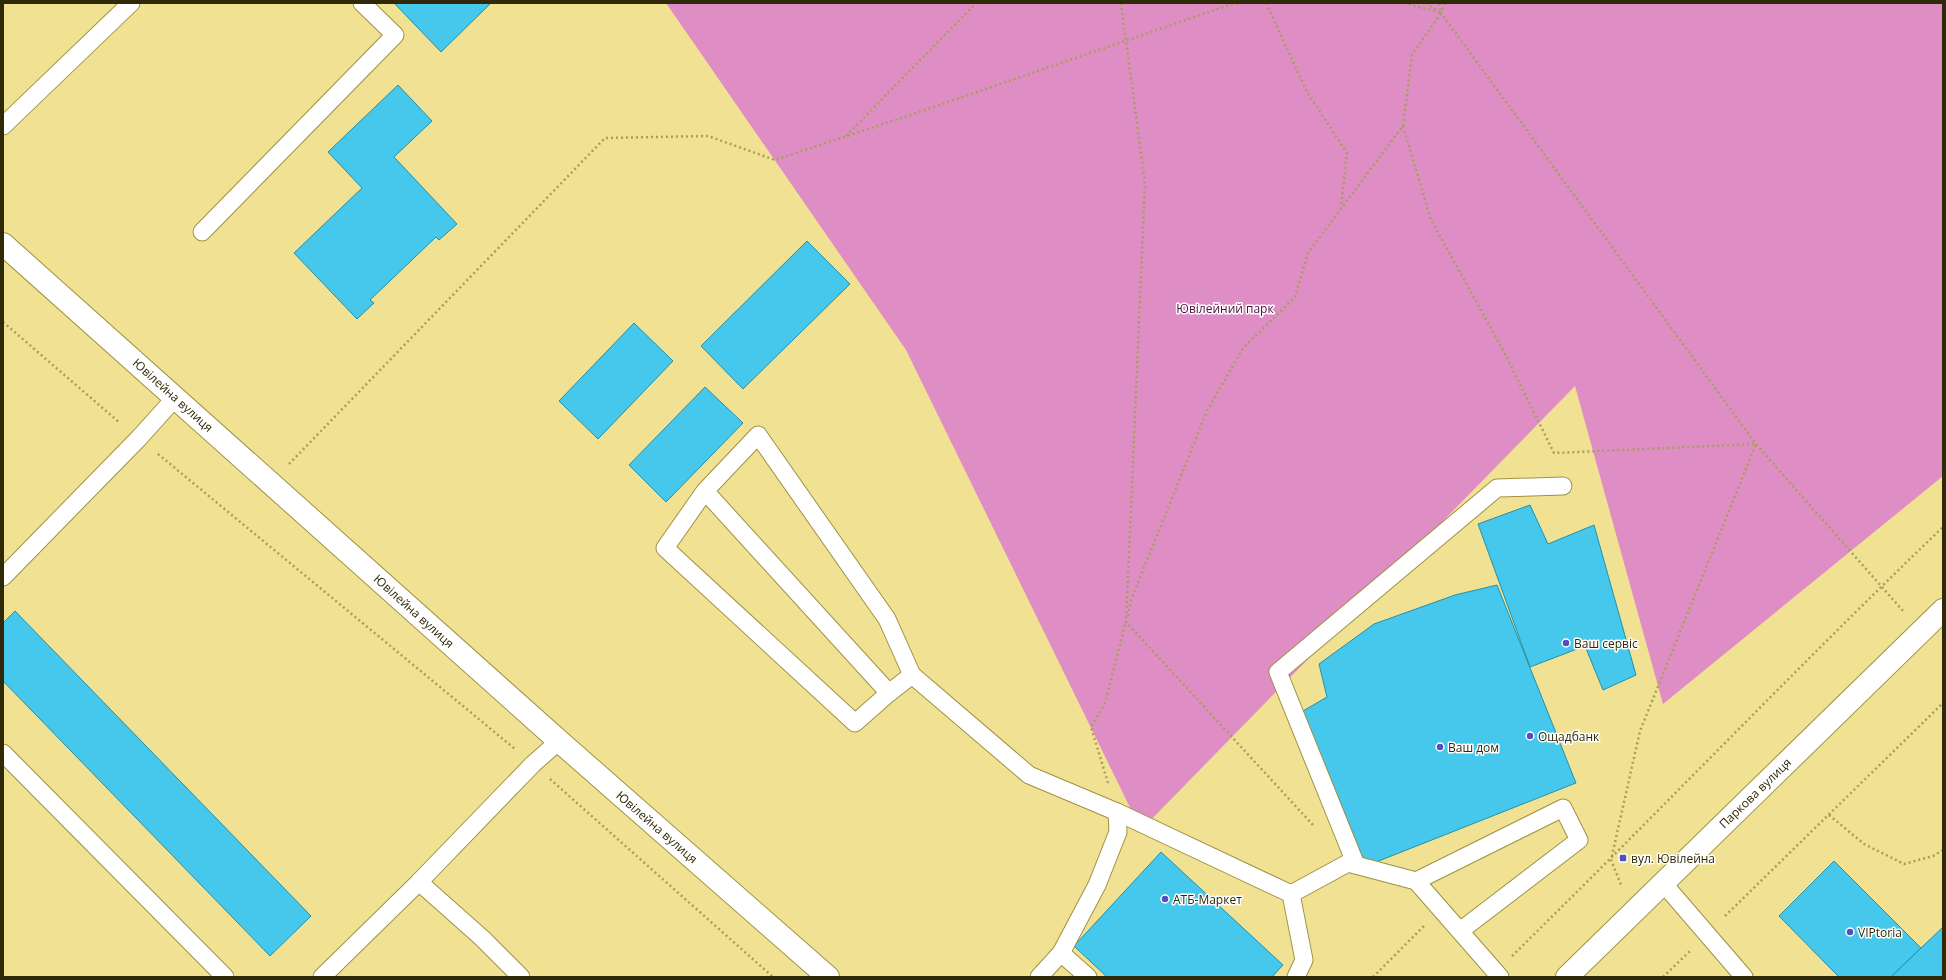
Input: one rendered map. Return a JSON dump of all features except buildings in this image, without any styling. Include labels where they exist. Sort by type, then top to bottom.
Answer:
[{"type":"street","name":"Ювілейна вулиця","points":[[3,244],[559,741],[828,977]]},
{"type":"street","name":"Паркова вулиця","points":[[1566,977],[1943,610]]},
{"type":"lane","points":[[3,126],[131,3]]},
{"type":"lane","points":[[202,232],[395,35],[362,3]]},
{"type":"lane","points":[[3,577],[139,438],[175,398]]},
{"type":"lane","points":[[912,675],[855,723],[665,548],[705,491],[758,435],[887,618],[912,675],[1029,774],[1117,812],[1291,894]]},
{"type":"lane","points":[[1356,865],[1278,672],[1497,488],[1563,486]]},
{"type":"lane","points":[[705,491],[889,693]]},
{"type":"lane","points":[[322,977],[419,882],[533,764],[559,741]]},
{"type":"lane","points":[[3,752],[225,977]]},
{"type":"lane","points":[[1416,881],[1563,808],[1579,840],[1460,931]]},
{"type":"lane","points":[[1039,977],[1061,953],[1097,885],[1118,832],[1117,812]]},
{"type":"lane","points":[[1291,894],[1348,863],[1416,881],[1498,974]]},
{"type":"lane","points":[[419,882],[482,938],[521,977]]},
{"type":"lane","points":[[1662,883],[1744,977]]},
{"type":"lane","points":[[1291,894],[1304,960],[1296,977]]},
{"type":"lane","points":[[1061,953],[1088,977]]},
{"type":"path","points":[[845,137],[976,3]]},
{"type":"path","points":[[1121,3],[1145,184],[1126,622],[1316,829]]},
{"type":"path","points":[[271,483],[605,138],[708,136],[774,160],[1240,3]]},
{"type":"path","points":[[1266,3],[1307,92],[1347,153],[1341,209]]},
{"type":"path","points":[[1404,3],[1441,13]]},
{"type":"path","points":[[1426,3],[1441,13],[1756,444],[1920,632]]},
{"type":"path","points":[[1440,3],[1441,13]]},
{"type":"path","points":[[1445,3],[1441,13],[1412,55],[1403,126],[1431,220],[1504,352],[1554,453],[1756,444]]},
{"type":"path","points":[[1117,812],[1091,727],[1105,703],[1131,600],[1207,411],[1243,348],[1295,297],[1308,253],[1403,126]]},
{"type":"path","points":[[3,322],[139,438],[533,764],[773,977]]},
{"type":"path","points":[[1632,913],[1611,860],[1640,731],[1756,444]]},
{"type":"path","points":[[1498,974],[1881,586],[1943,527]]},
{"type":"path","points":[[1663,977],[1943,703]]},
{"type":"path","points":[[1829,815],[1864,844],[1904,864],[1943,850]]},
{"type":"path","points":[[1373,977],[1441,909]]},
{"type":"green space","name":"Ювілейний парк","points":[[666,3],[1943,3],[1943,476],[1663,704],[1575,386],[1141,830],[906,350]]},
{"type":"place","name":"Ваш сервіс","points":[[1566,643]]},
{"type":"place","name":"Ощадбанк","points":[[1530,736]]},
{"type":"place","name":"Ваш дом","points":[[1440,747]]},
{"type":"place","name":"вул. Ювілейна","points":[[1623,858]]},
{"type":"place","name":"АТБ-Маркет","points":[[1165,899]]},
{"type":"place","name":"VIPtoria","points":[[1850,932]]}]
